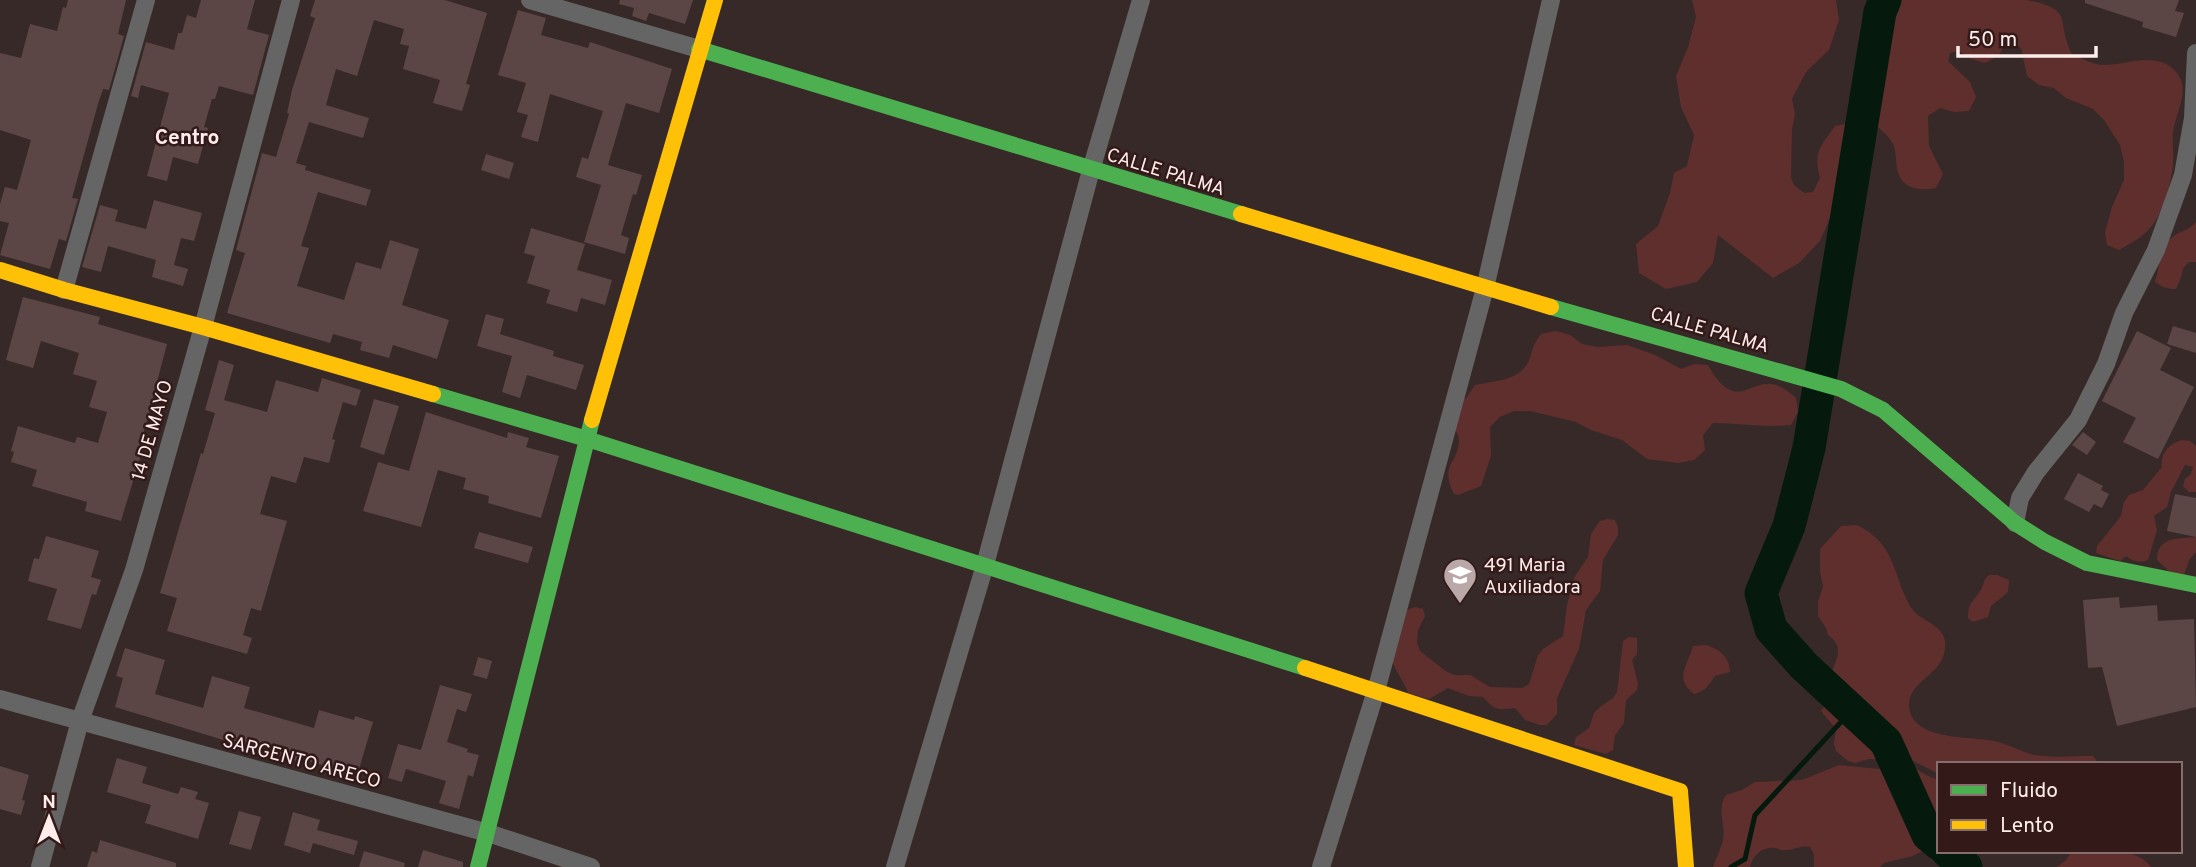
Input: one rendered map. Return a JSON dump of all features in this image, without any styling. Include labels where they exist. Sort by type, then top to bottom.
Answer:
[{"type":"street","points":[[64,290],[146,0]]},
{"type":"street","name":"14 DE MAYO","points":[[40,867],[80,721],[134,570],[291,0]]},
{"type":"street","name":"CALLE PALMA","points":[[530,0],[1485,288],[1793,374],[1841,390],[1883,410],[2015,523],[2045,542],[2087,563],[2196,585]]},
{"type":"street","points":[[478,867],[587,439],[715,0]]},
{"type":"street","points":[[895,867],[985,565],[1091,170],[1141,0]]},
{"type":"street","points":[[1321,867],[1376,691],[1485,288],[1551,0]]},
{"type":"street","points":[[2015,523],[2020,498],[2036,472],[2078,420],[2106,364],[2124,313],[2156,250],[2183,175],[2193,118],[2196,53]]},
{"type":"street","points":[[0,270],[587,439],[1680,791],[1686,867]]},
{"type":"street","name":"SARGENTO ARECO","points":[[0,699],[488,833],[591,867]]},
{"type":"shaded area","points":[[1692,0],[1836,0],[1839,20],[1829,50],[1806,72],[1792,99],[1795,114],[1791,178],[1794,185],[1804,193],[1813,192],[1820,178],[1817,162],[1819,150],[1835,126],[1851,123],[1865,131],[1873,144],[1872,160],[1833,211],[1820,241],[1799,263],[1773,278],[1718,235],[1713,263],[1697,282],[1666,289],[1639,273],[1636,244],[1658,226],[1674,173],[1687,166],[1694,135],[1681,107],[1676,76],[1696,17]]},
{"type":"shaded area","points":[[1893,0],[2027,0],[2052,8],[2058,13],[2062,18],[2072,54],[2102,65],[2142,60],[2158,61],[2175,71],[2180,78],[2182,95],[2173,132],[2172,171],[2162,207],[2148,230],[2119,250],[2107,245],[2105,232],[2124,180],[2120,145],[2104,120],[2093,109],[2066,98],[2054,88],[2039,85],[2027,76],[2021,48],[2015,43],[2006,44],[1998,56],[1985,63],[1971,59],[1959,51],[1950,53],[1948,61],[1970,82],[1976,97],[1969,111],[1954,112],[1940,108],[1928,116],[1929,146],[1943,174],[1936,188],[1919,189],[1904,183],[1898,172],[1893,144],[1873,123],[1865,80],[1871,61],[1863,47],[1860,33],[1861,23],[1874,14],[1889,10]]},
{"type":"shaded area","points":[[2196,222],[2196,262],[2189,262],[2183,268],[2176,289],[2155,282],[2167,243]]},
{"type":"shaded area","points":[[1556,331],[1570,335],[1582,344],[1598,347],[1627,345],[1655,355],[1681,369],[1694,364],[1708,365],[1723,385],[1734,391],[1740,392],[1765,384],[1776,385],[1796,398],[1798,412],[1791,425],[1713,423],[1703,435],[1705,450],[1694,460],[1678,463],[1647,459],[1622,440],[1576,422],[1530,411],[1514,411],[1500,417],[1490,427],[1491,456],[1481,486],[1454,494],[1448,476],[1459,440],[1453,424],[1455,407],[1467,397],[1475,385],[1506,379],[1520,372],[1541,334]]},
{"type":"shaded area","points":[[2182,440],[2190,441],[2196,446],[2196,492],[2189,492],[2183,486],[2193,467],[2185,465],[2171,492],[2167,507],[2154,516],[2157,530],[2148,560],[2137,561],[2126,556],[2120,561],[2096,553],[2097,546],[2121,516],[2124,502],[2129,495],[2143,490],[2162,467],[2162,457],[2166,450]]},
{"type":"shaded area","points":[[1615,520],[1618,535],[1603,560],[1600,591],[1586,610],[1579,649],[1557,698],[1557,714],[1547,725],[1525,720],[1515,708],[1497,708],[1483,697],[1469,696],[1448,688],[1429,699],[1408,693],[1392,658],[1407,610],[1415,607],[1423,609],[1425,616],[1418,630],[1417,643],[1420,651],[1447,672],[1470,675],[1490,687],[1522,688],[1529,684],[1538,655],[1563,636],[1567,605],[1575,576],[1588,557],[1591,534],[1600,521]]},
{"type":"shaded area","points":[[1857,525],[1879,541],[1891,560],[1910,606],[1944,636],[1941,662],[1910,697],[1912,717],[1919,725],[1942,735],[1994,741],[2035,755],[2093,756],[2098,762],[1937,762],[1937,773],[1913,761],[1869,759],[1855,763],[1836,751],[1836,729],[1821,711],[1829,700],[1830,677],[1838,647],[1818,616],[1818,601],[1823,587],[1820,549],[1841,526]]},
{"type":"shaded area","points":[[2196,537],[2196,552],[2189,560],[2184,575],[2169,571],[2157,560],[2161,547],[2170,540]]},
{"type":"shaded area","points":[[1989,575],[2009,580],[2008,592],[1991,606],[1988,617],[1973,622],[1968,618],[1970,605]]},
{"type":"shaded area","points":[[1629,637],[1637,638],[1637,654],[1632,660],[1638,683],[1637,690],[1626,700],[1624,723],[1615,735],[1613,750],[1606,754],[1574,745],[1576,737],[1589,728],[1594,713],[1617,692],[1623,641]]},
{"type":"shaded area","points":[[1706,645],[1723,654],[1730,672],[1715,676],[1704,690],[1694,694],[1685,683],[1684,672],[1693,646]]},
{"type":"shaded area","points":[[1839,765],[1879,769],[1909,765],[1937,779],[1937,848],[1926,849],[1913,856],[1884,863],[1880,867],[1814,867],[1814,854],[1810,847],[1783,850],[1766,848],[1753,859],[1750,867],[1713,867],[1723,840],[1721,811],[1726,795],[1755,782],[1802,780]]},
{"type":"shaded area","points":[[2071,853],[2126,853],[2145,860],[2151,867],[2057,867]]},
{"type":"building","points":[[68,0],[126,0],[118,34],[124,36],[109,90],[103,89],[98,104],[72,198],[78,199],[66,241],[59,239],[50,269],[0,255],[9,223],[0,221],[0,204],[5,187],[17,190],[31,140],[0,130],[0,53],[21,58],[30,24],[57,31],[63,7],[66,8]]},
{"type":"building","points":[[201,0],[255,0],[247,29],[269,35],[253,95],[219,86],[215,99],[212,99],[204,127],[208,128],[198,164],[173,157],[167,181],[147,176],[169,93],[141,85],[138,98],[131,96],[146,42],[174,50],[178,33],[182,33],[187,15],[196,18]]},
{"type":"building","points":[[315,0],[445,0],[487,13],[466,84],[470,85],[462,111],[433,103],[440,80],[403,69],[409,46],[400,44],[404,29],[374,20],[357,76],[336,69],[326,105],[369,118],[363,138],[309,122],[296,163],[306,166],[305,170],[371,190],[366,206],[318,192],[301,246],[309,248],[297,286],[344,300],[356,262],[381,269],[390,240],[419,249],[402,305],[449,320],[437,359],[393,345],[389,358],[360,350],[362,342],[333,334],[330,343],[227,313],[245,253],[236,250],[262,153],[276,157],[289,114],[287,113],[292,90],[315,18],[310,16]]},
{"type":"building","points":[[620,0],[693,0],[685,24],[649,13],[646,21],[632,16],[634,8],[619,4]]},
{"type":"building","points":[[2085,0],[2179,0],[2175,11],[2184,13],[2176,37],[2142,27],[2143,22],[2085,3]]},
{"type":"building","points":[[518,10],[546,18],[541,35],[588,48],[590,42],[672,69],[659,113],[626,103],[608,165],[642,175],[636,195],[633,194],[621,235],[629,238],[625,254],[584,242],[601,185],[576,177],[582,157],[588,159],[603,111],[550,94],[538,142],[521,137],[528,115],[517,112],[526,83],[498,75]]},
{"type":"building","points":[[486,154],[514,163],[509,179],[481,170]]},
{"type":"building","points":[[154,200],[202,213],[194,241],[181,238],[174,265],[188,269],[183,286],[152,277],[156,260],[108,246],[101,272],[82,267],[100,205],[118,210],[115,221],[146,229]]},
{"type":"building","points":[[531,228],[585,244],[577,270],[612,280],[605,305],[581,298],[577,312],[546,303],[550,290],[527,283],[535,256],[524,253]]},
{"type":"building","points":[[23,297],[100,317],[98,324],[167,344],[138,454],[141,455],[121,521],[85,511],[87,502],[32,486],[37,470],[11,462],[18,426],[75,443],[77,437],[98,443],[107,412],[89,407],[97,381],[73,374],[79,353],[41,341],[33,368],[6,360]]},
{"type":"building","points":[[486,314],[504,319],[500,334],[554,351],[553,356],[584,365],[576,390],[527,375],[520,398],[502,392],[512,356],[477,346]]},
{"type":"building","points":[[2173,326],[2196,333],[2196,353],[2167,344]]},
{"type":"building","points":[[2137,331],[2171,348],[2160,370],[2194,387],[2158,459],[2123,442],[2136,418],[2102,401]]},
{"type":"building","points":[[219,360],[234,365],[224,400],[267,412],[276,380],[318,392],[322,378],[361,390],[356,406],[343,402],[332,439],[335,440],[329,463],[304,457],[296,483],[271,476],[260,514],[287,521],[261,611],[251,608],[243,635],[252,638],[247,654],[167,631],[177,598],[160,593],[215,413],[205,410]]},
{"type":"building","points":[[374,399],[399,406],[384,455],[360,447]]},
{"type":"building","points":[[426,412],[507,438],[508,432],[529,438],[526,447],[559,456],[541,518],[488,503],[489,496],[463,489],[466,478],[438,470],[421,527],[363,511],[378,462],[409,471]]},
{"type":"building","points":[[2083,432],[2096,442],[2087,455],[2072,445]]},
{"type":"building","points":[[2078,473],[2103,486],[2101,490],[2109,494],[2102,508],[2094,504],[2089,512],[2064,499]]},
{"type":"building","points":[[2175,494],[2196,498],[2196,537],[2167,531]]},
{"type":"building","points":[[479,532],[533,547],[528,563],[474,548]]},
{"type":"building","points":[[46,536],[99,551],[91,577],[101,580],[96,595],[92,594],[81,629],[47,620],[57,589],[28,581],[34,558],[39,559]]},
{"type":"building","points":[[2119,597],[2120,608],[2157,605],[2158,621],[2194,619],[2196,707],[2117,726],[2102,667],[2088,668],[2083,600]]},
{"type":"building","points":[[125,648],[165,660],[155,694],[203,708],[212,676],[250,687],[244,708],[314,728],[319,710],[354,720],[355,716],[373,722],[356,779],[328,770],[329,767],[253,749],[115,707],[123,678],[116,676]]},
{"type":"building","points":[[478,657],[492,661],[487,679],[473,675]]},
{"type":"building","points":[[440,685],[472,694],[466,712],[457,709],[447,742],[479,755],[473,777],[468,775],[459,809],[439,803],[446,781],[406,769],[402,782],[388,778],[398,744],[421,750]]},
{"type":"building","points":[[117,758],[147,767],[142,783],[178,794],[181,787],[198,792],[195,799],[209,803],[198,839],[145,823],[151,805],[107,792]]},
{"type":"building","points":[[0,766],[29,775],[21,815],[0,809]]},
{"type":"building","points":[[239,811],[261,817],[251,850],[229,844]]},
{"type":"building","points":[[293,812],[320,820],[317,830],[358,841],[354,855],[313,843],[310,853],[284,845]]},
{"type":"building","points":[[100,840],[176,863],[176,867],[87,867],[92,851],[97,853]]},
{"type":"building","points":[[423,850],[463,862],[463,867],[418,867]]},
{"type":"building","points":[[364,851],[405,863],[404,867],[359,867]]},
{"type":"waterway","points":[[1885,0],[1880,12],[1809,448],[1789,526],[1761,593],[1771,629],[1804,666],[1886,742],[1928,835],[1937,842]]},
{"type":"waterway","points":[[1731,867],[1745,859],[1755,815],[1853,709]]},
{"type":"waterway","points":[[1949,853],[1966,867]]},
{"type":"traffic: fast","points":[[699,49],[1241,214]]},
{"type":"traffic: fast","points":[[1551,307],[1841,389],[1883,410],[2015,523],[2045,542],[2087,563],[2196,585]]},
{"type":"traffic: fast","points":[[433,394],[587,439],[1305,668]]},
{"type":"traffic: fast","points":[[478,867],[592,420]]},
{"type":"traffic: slow","points":[[592,420],[715,0]]},
{"type":"traffic: slow","points":[[1241,214],[1551,307]]},
{"type":"traffic: slow","points":[[0,270],[433,394]]},
{"type":"traffic: slow","points":[[1305,668],[1680,791],[1686,867]]},
{"type":"place","name":"491 Maria Auxiliadora","points":[[1460,605]]},
{"type":"district","name":"Centro","points":[[187,137]]}]
